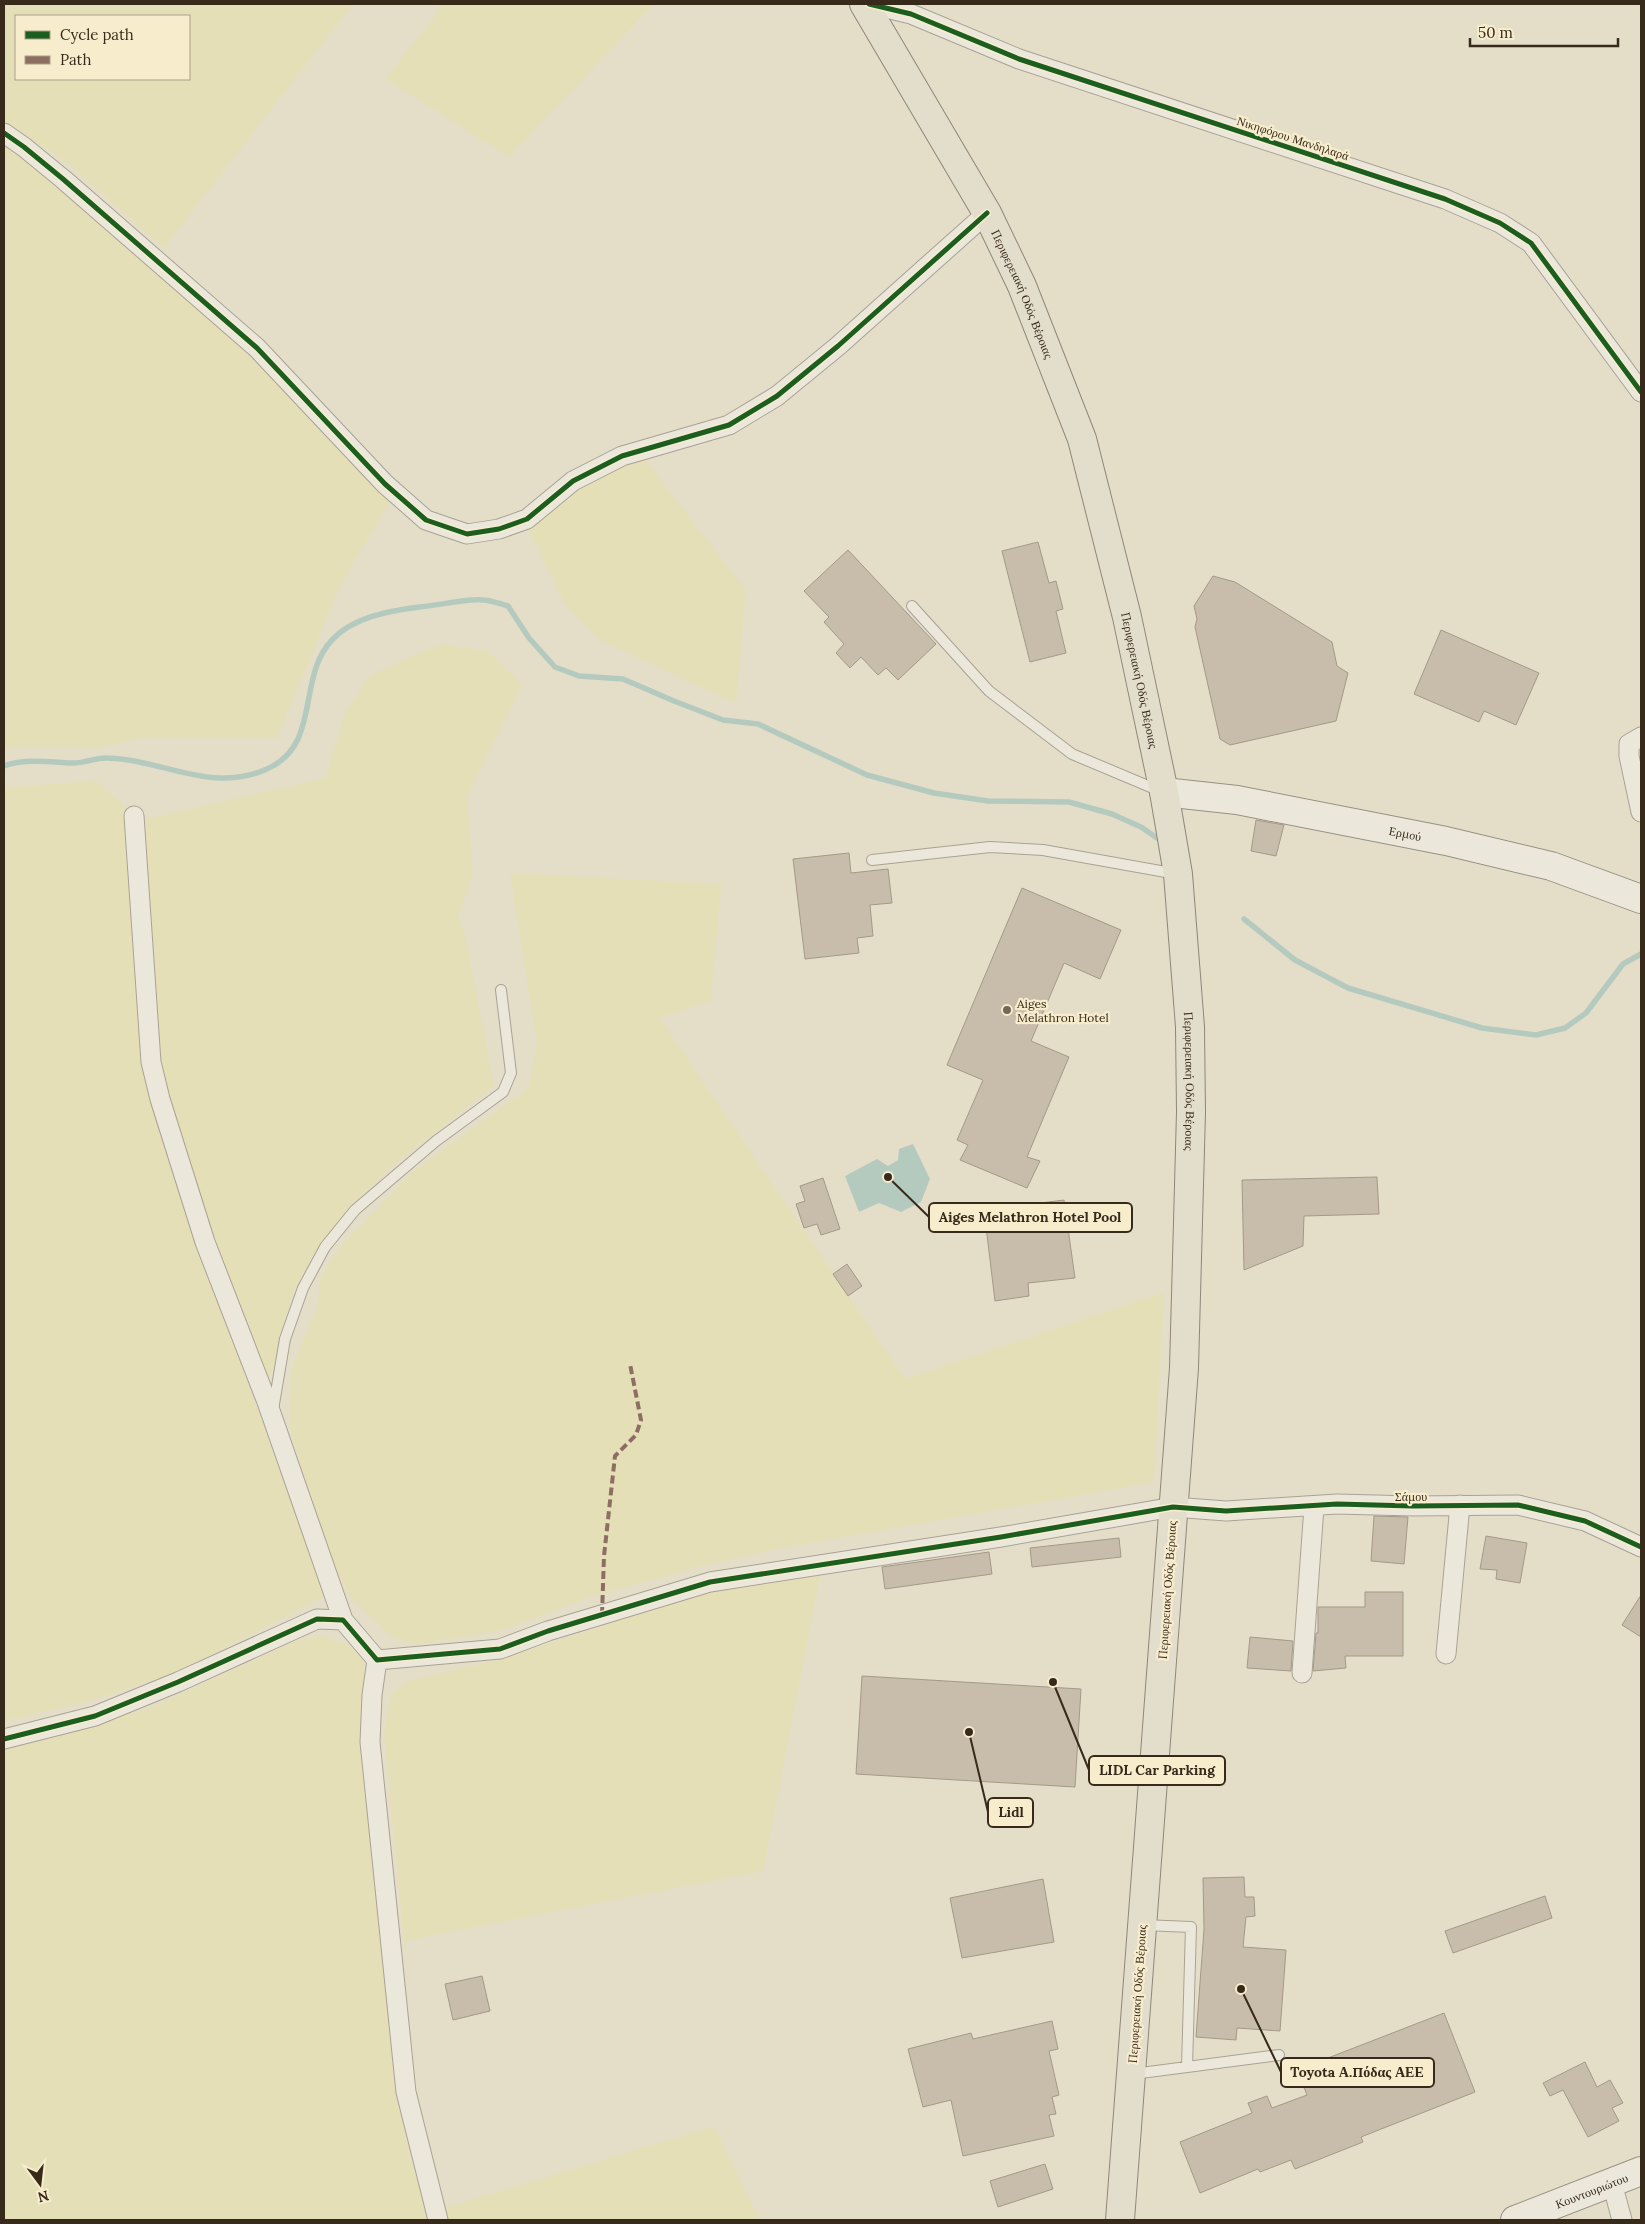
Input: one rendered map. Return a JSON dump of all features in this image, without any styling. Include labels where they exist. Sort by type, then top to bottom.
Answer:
[{"type":"main road","name":"Περιφερειακή Οδός Βέροιας","points":[[864,4],[987,213],[1022,286],[1082,439],[1127,617],[1164,792],[1178,874],[1190,1027],[1191,1112],[1184,1368],[1120,2220]]},
{"type":"street","name":"Νικηφόρου Μανδηλαρά","points":[[869,4],[911,14],[1019,60],[1445,198],[1500,223],[1531,243],[1641,392]]},
{"type":"street","points":[[4,133],[63,179],[257,348],[385,484],[426,520],[467,534],[499,529],[527,519],[574,481],[622,456],[729,425],[777,396],[838,346],[987,213]]},
{"type":"street","points":[[1641,737],[1629,744],[1629,756],[1641,812]]},
{"type":"street","name":"Ερμού","points":[[1164,792],[1237,800],[1446,841],[1551,866],[1641,899]]},
{"type":"street","points":[[134,816],[153,1071],[160,1100],[205,1242],[272,1418],[343,1620],[378,1660],[372,1695],[370,1742],[406,2092],[438,2220]]},
{"type":"street","name":"Σάμου","points":[[378,1660],[500,1649],[548,1631],[710,1582],[1001,1537],[1173,1507],[1226,1511],[1338,1504],[1518,1505],[1585,1521],[1641,1547]]},
{"type":"street","points":[[1446,1654],[1460,1505]]},
{"type":"street","points":[[1302,1674],[1314,1506]]},
{"type":"street","points":[[4,1739],[95,1716],[178,1682],[317,1619],[343,1620]]},
{"type":"street","name":"Κουντουριώτου","points":[[1515,2220],[1641,2170]]},
{"type":"street","points":[[1612,2183],[1622,2220]]},
{"type":"lane","points":[[912,606],[989,691],[1072,754],[1164,792]]},
{"type":"lane","points":[[872,860],[990,847],[1043,850],[1178,874]]},
{"type":"lane","points":[[272,1418],[285,1339],[303,1288],[325,1246],[355,1210],[436,1141],[502,1092],[511,1074],[501,990]]},
{"type":"lane","points":[[1142,1925],[1191,1927],[1187,2068]]},
{"type":"lane","points":[[1131,2074],[1279,2055]]},
{"type":"shaded area","points":[[4,4],[353,4],[164,248],[65,161],[4,121]]},
{"type":"shaded area","points":[[438,4],[654,4],[509,157],[385,79],[437,13]]},
{"type":"shaded area","points":[[4,144],[73,196],[255,354],[392,498],[340,586],[277,738],[141,738],[100,747],[4,748]]},
{"type":"shaded area","points":[[643,457],[746,590],[736,703],[599,640],[565,604],[528,529],[578,486],[625,461]]},
{"type":"shaded area","points":[[441,644],[488,651],[522,685],[467,796],[473,873],[458,917],[466,939],[494,1086],[400,1160],[347,1209],[318,1247],[294,1291],[268,1385],[211,1238],[158,1062],[141,820],[326,778],[344,715],[370,675]]},
{"type":"shaded area","points":[[97,781],[126,808],[143,1068],[200,1250],[325,1596],[175,1674],[92,1700],[4,1721],[4,787]]},
{"type":"shaded area","points":[[510,873],[721,884],[711,1001],[660,1018],[905,1379],[1164,1292],[1154,1482],[776,1549],[702,1566],[591,1597],[502,1630],[416,1645],[390,1636],[349,1596],[316,1526],[290,1427],[291,1371],[318,1305],[320,1278],[342,1245],[412,1172],[529,1087],[537,1043]]},
{"type":"shaded area","points":[[913,1144],[930,1179],[921,1202],[901,1212],[879,1203],[859,1212],[845,1176],[877,1159],[888,1166],[898,1160],[899,1149]]},
{"type":"shaded area","points":[[821,1571],[763,1871],[404,1941],[384,1735],[391,1694],[408,1681],[497,1660],[710,1591]]},
{"type":"shaded area","points":[[323,1636],[348,1644],[363,1659],[367,1684],[378,1904],[395,2090],[410,2157],[431,2220],[4,2220],[4,1747],[45,1739],[150,1708],[295,1641]]},
{"type":"shaded area","points":[[714,2126],[760,2220],[443,2220],[441,2209]]},
{"type":"building","points":[[1038,542],[1049,583],[1056,581],[1063,609],[1056,611],[1066,653],[1030,662],[1002,551]]},
{"type":"building","points":[[848,550],[936,644],[898,680],[886,668],[878,675],[861,657],[850,668],[836,653],[844,644],[824,622],[829,617],[804,591]]},
{"type":"building","points":[[1213,576],[1235,582],[1332,642],[1337,666],[1348,673],[1336,721],[1230,745],[1220,739],[1195,627],[1197,619],[1194,606]]},
{"type":"building","points":[[1441,630],[1539,673],[1516,725],[1484,711],[1479,722],[1414,694]]},
{"type":"building","points":[[1256,820],[1284,825],[1276,856],[1251,851]]},
{"type":"building","points":[[849,853],[851,873],[888,869],[892,903],[870,905],[873,936],[857,938],[859,953],[805,959],[793,859]]},
{"type":"building","name":"Aiges Melathron Hotel","points":[[1022,888],[1121,930],[1100,979],[1064,963],[1031,1041],[1069,1057],[1027,1157],[1040,1161],[1027,1188],[960,1160],[968,1145],[957,1140],[983,1080],[947,1065]]},
{"type":"building","points":[[1377,1177],[1379,1214],[1304,1216],[1303,1246],[1244,1270],[1242,1180]]},
{"type":"building","points":[[823,1178],[840,1229],[821,1235],[817,1224],[804,1228],[796,1204],[805,1201],[800,1186]]},
{"type":"building","points":[[1064,1200],[1075,1278],[1028,1283],[1029,1296],[995,1301],[984,1210]]},
{"type":"building","points":[[847,1264],[862,1286],[848,1296],[833,1274]]},
{"type":"building","points":[[1374,1516],[1408,1517],[1404,1564],[1371,1561]]},
{"type":"building","points":[[1486,1536],[1527,1543],[1520,1583],[1496,1579],[1497,1570],[1480,1569]]},
{"type":"building","points":[[1119,1538],[1121,1557],[1032,1567],[1030,1548]]},
{"type":"building","points":[[989,1552],[992,1574],[885,1589],[882,1567]]},
{"type":"building","points":[[1365,1592],[1403,1592],[1403,1656],[1345,1656],[1346,1668],[1313,1671],[1316,1633],[1318,1633],[1318,1607],[1365,1607]]},
{"type":"building","points":[[1641,1595],[1641,1637],[1622,1625]]},
{"type":"building","points":[[1250,1637],[1293,1641],[1291,1671],[1247,1668]]},
{"type":"building","points":[[862,1676],[1081,1689],[1075,1787],[856,1774]]},
{"type":"building","points":[[1244,1877],[1245,1897],[1254,1897],[1255,1916],[1246,1917],[1243,1947],[1286,1950],[1280,2031],[1237,2028],[1236,2040],[1196,2037],[1204,1929],[1203,1878]]},
{"type":"building","points":[[1043,1879],[1054,1942],[962,1958],[950,1898]]},
{"type":"building","points":[[1545,1896],[1552,1918],[1453,1953],[1445,1931]]},
{"type":"building","points":[[482,1976],[490,2011],[453,2020],[445,1984]]},
{"type":"building","points":[[1444,2013],[1475,2092],[1361,2137],[1363,2142],[1295,2169],[1291,2160],[1260,2172],[1258,2169],[1200,2193],[1180,2142],[1252,2113],[1248,2103],[1267,2096],[1272,2108],[1307,2095],[1297,2070]]},
{"type":"building","points":[[1052,2021],[1058,2049],[1049,2051],[1059,2095],[1052,2097],[1056,2114],[1049,2115],[1054,2136],[963,2156],[951,2100],[923,2107],[908,2049],[971,2033],[973,2039]]},
{"type":"building","points":[[1585,2062],[1597,2087],[1610,2080],[1623,2103],[1612,2108],[1619,2121],[1588,2137],[1563,2090],[1550,2096],[1543,2083]]},
{"type":"building","points":[[1045,2164],[1053,2189],[998,2207],[990,2181]]},
{"type":"waterway","points":[[4,766],[28,761],[76,763],[108,758],[129,760],[188,774],[227,778],[246,776],[267,769],[284,758],[295,744],[302,728],[314,673],[321,655],[332,640],[341,632],[372,616],[384,613],[460,601],[486,600],[508,606],[529,638],[555,667],[579,676],[623,679],[723,720],[758,724],[867,775],[934,793],[988,801],[1069,802],[1112,814],[1141,827],[1157,838]]},
{"type":"waterway","points":[[1244,919],[1295,960],[1348,988],[1482,1028],[1536,1035],[1565,1028],[1586,1013],[1623,964],[1641,954]]},
{"type":"marked path","points":[[602,1615],[604,1556],[615,1456],[636,1435],[641,1420],[630,1364]]},
{"type":"cycle path","points":[[869,4],[911,14],[1019,59],[1445,199],[1500,223],[1531,243],[1641,392]]},
{"type":"cycle path","points":[[4,133],[63,179],[257,348],[385,484],[426,520],[467,534],[499,529],[527,519],[573,481],[622,456],[729,425],[777,396],[838,346],[987,213]]},
{"type":"cycle path","points":[[4,1739],[95,1716],[178,1682],[317,1619],[343,1620],[377,1660],[500,1649],[548,1631],[710,1582],[1001,1537],[1173,1507],[1226,1511],[1337,1504],[1413,1506],[1518,1505],[1585,1521],[1641,1547]]},
{"type":"place","name":"Aiges Melathron Hotel","points":[[1007,1010]]},
{"type":"place","name":"Aiges Melathron Hotel Pool","points":[[888,1177]]},
{"type":"place","name":"LIDL Car Parking","points":[[1053,1682]]},
{"type":"place","name":"Lidl","points":[[969,1732]]},
{"type":"place","name":"Toyota Α.Πόδας ΑΕΕ","points":[[1241,1989]]}]
